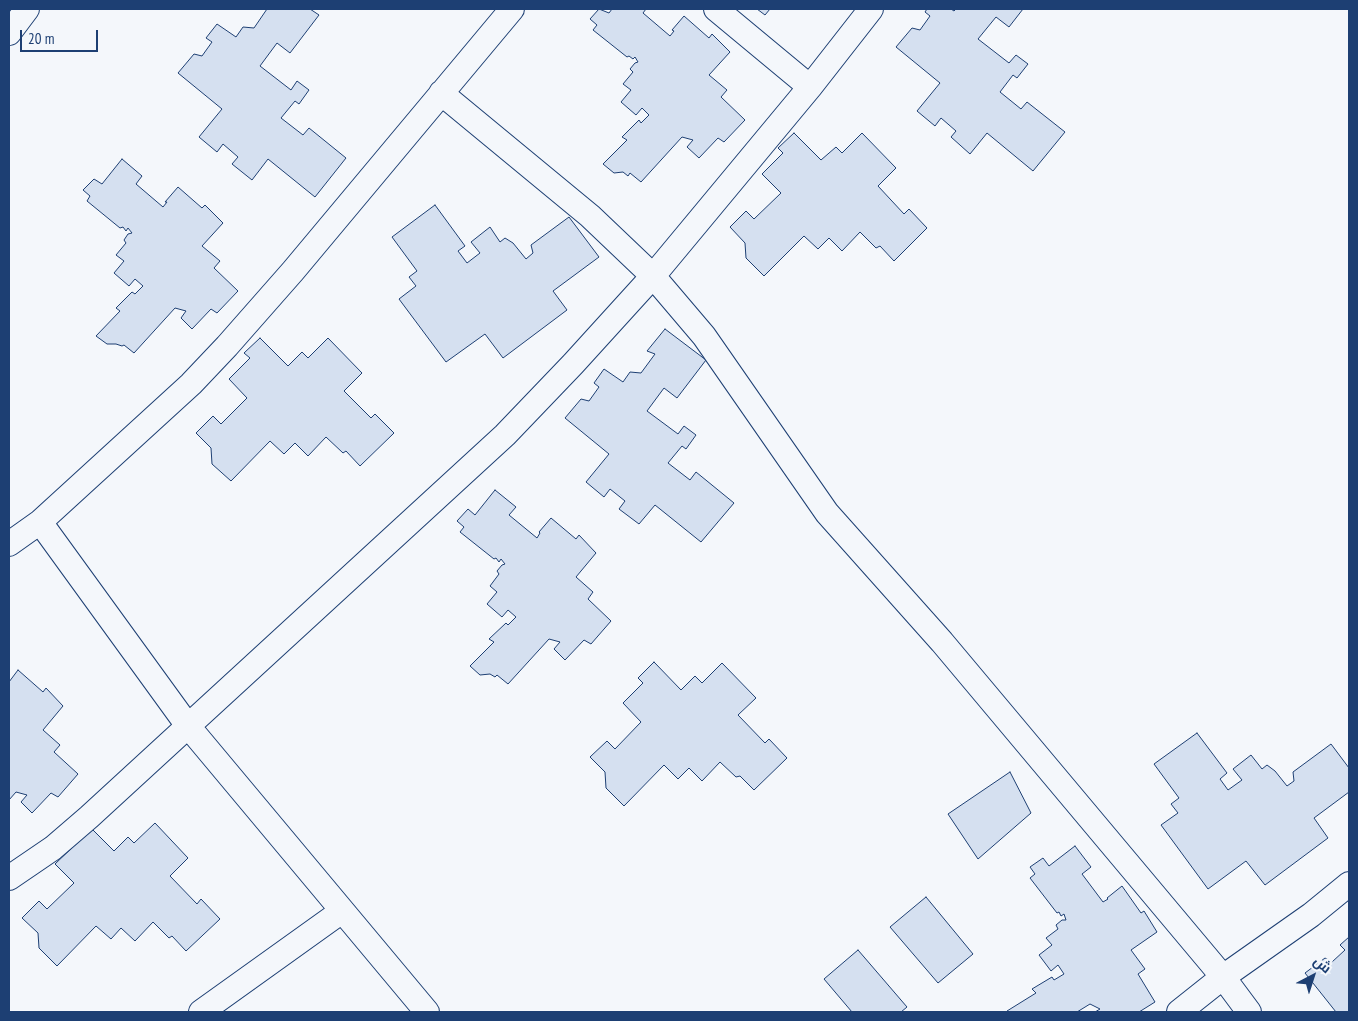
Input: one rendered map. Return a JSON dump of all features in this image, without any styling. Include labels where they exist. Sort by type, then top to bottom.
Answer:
[{"type":"street","points":[[9,33],[27,9]]},
{"type":"street","points":[[9,544],[40,522],[191,384],[227,346],[512,9]]},
{"type":"street","points":[[716,9],[810,88]]},
{"type":"street","points":[[9,878],[53,848],[89,817],[505,434],[573,364],[653,276],[810,88],[871,9]]},
{"type":"street","points":[[442,93],[590,216],[653,276],[704,336],[826,513],[942,642],[1222,977],[1249,1012]]},
{"type":"street","points":[[40,522],[188,726],[427,1012]]},
{"type":"street","points":[[1179,1012],[1222,977],[1311,915],[1349,884]]},
{"type":"street","points":[[202,1012],[342,911]]},
{"type":"building","points":[[267,9],[310,9],[319,15],[290,53],[277,43],[260,66],[291,90],[297,81],[309,90],[299,104],[295,101],[281,118],[303,135],[309,128],[346,158],[315,197],[268,159],[252,180],[232,164],[238,157],[223,144],[217,152],[199,137],[222,109],[178,73],[194,54],[202,56],[212,42],[206,38],[217,24],[236,37],[243,27],[254,28]]},
{"type":"building","points":[[599,9],[609,13],[612,9],[646,9],[643,13],[670,36],[674,31],[672,30],[684,16],[709,38],[712,34],[730,52],[709,75],[727,90],[721,97],[745,120],[724,142],[718,138],[699,158],[687,147],[693,140],[682,137],[641,182],[630,173],[628,176],[623,172],[614,173],[603,164],[627,140],[622,137],[639,120],[641,123],[649,115],[642,108],[636,115],[621,102],[631,90],[623,84],[633,72],[630,69],[638,62],[635,57],[633,59],[629,56],[627,57],[593,30],[597,25],[590,19]]},
{"type":"building","points":[[757,9],[770,9],[765,15]]},
{"type":"building","points":[[927,9],[951,9],[954,11],[956,9],[1023,9],[1009,27],[996,17],[978,39],[1009,63],[1016,55],[1028,64],[1017,78],[1013,75],[1000,92],[1021,109],[1027,102],[1065,132],[1033,171],[987,133],[970,154],[951,137],[956,131],[941,118],[935,126],[917,111],[940,83],[896,47],[912,28],[920,30],[930,16],[925,12]]},
{"type":"building","points":[[794,133],[821,160],[836,147],[842,153],[862,133],[896,168],[878,186],[904,214],[909,209],[927,228],[894,261],[880,246],[876,248],[860,232],[842,251],[829,238],[818,249],[804,236],[764,276],[746,258],[745,243],[730,227],[746,211],[754,219],[781,193],[762,174],[783,153],[778,148]]},
{"type":"building","points":[[122,159],[142,176],[136,184],[163,207],[178,187],[202,208],[205,205],[223,223],[202,246],[220,261],[214,268],[238,291],[217,313],[211,309],[192,329],[181,318],[186,311],[175,308],[134,353],[124,345],[107,344],[96,336],[120,311],[116,308],[132,292],[135,294],[143,286],[135,279],[129,286],[114,273],[124,261],[116,255],[126,243],[124,240],[128,234],[132,233],[128,228],[126,231],[123,227],[120,228],[87,201],[90,196],[83,190],[94,179],[102,184]]},
{"type":"building","points":[[435,205],[465,246],[458,251],[467,263],[480,253],[471,242],[490,227],[500,242],[505,238],[513,243],[526,259],[533,253],[531,245],[569,217],[599,257],[553,291],[567,310],[503,358],[485,334],[446,362],[399,299],[416,286],[409,277],[417,271],[392,237]]},
{"type":"building","points":[[665,329],[706,360],[677,398],[664,388],[647,411],[678,434],[684,426],[696,435],[686,449],[682,446],[668,463],[690,480],[696,472],[734,503],[701,542],[655,505],[639,524],[619,509],[625,501],[610,489],[604,497],[586,482],[609,454],[565,418],[581,399],[589,401],[599,387],[594,383],[604,369],[623,382],[630,372],[641,373],[655,354],[647,351]]},
{"type":"building","points":[[260,338],[288,366],[302,352],[308,358],[328,338],[362,373],[344,391],[371,418],[375,414],[394,433],[360,466],[346,451],[343,453],[326,437],[308,456],[295,443],[284,454],[270,441],[231,481],[212,464],[211,448],[196,433],[213,416],[221,424],[247,398],[229,379],[250,358],[244,353]]},
{"type":"building","points":[[495,490],[516,507],[509,515],[537,538],[539,532],[551,518],[576,539],[579,535],[596,553],[576,577],[593,592],[588,599],[611,621],[591,644],[584,640],[565,660],[554,649],[560,642],[549,639],[508,684],[497,675],[495,677],[490,674],[480,675],[470,666],[494,642],[489,639],[506,623],[508,625],[516,617],[508,610],[502,617],[487,604],[497,592],[490,586],[499,574],[497,571],[505,564],[501,559],[499,562],[496,558],[494,559],[460,532],[464,527],[457,521],[468,509],[475,515]]},
{"type":"building","points":[[654,662],[681,690],[695,676],[702,683],[722,663],[756,698],[738,715],[765,743],[769,739],[787,758],[754,790],[740,776],[736,777],[720,762],[702,781],[689,768],[678,779],[664,765],[624,806],[606,788],[605,772],[590,757],[607,741],[615,749],[641,722],[623,703],[643,683],[638,678]]},
{"type":"building","points":[[18,670],[43,692],[46,688],[63,706],[43,730],[60,745],[54,752],[78,774],[58,797],[51,793],[32,813],[21,802],[27,795],[16,792],[9,800],[9,682]]},
{"type":"building","points":[[1197,733],[1227,773],[1220,779],[1228,790],[1242,780],[1233,769],[1251,755],[1262,769],[1267,765],[1275,771],[1287,786],[1294,781],[1293,772],[1331,744],[1349,768],[1349,792],[1314,818],[1328,838],[1265,885],[1246,861],[1208,889],[1161,825],[1178,813],[1171,804],[1179,798],[1154,764]]},
{"type":"building","points":[[1010,772],[1031,813],[978,859],[948,814]]},
{"type":"building","points":[[86,823],[114,851],[128,837],[134,843],[155,823],[188,858],[170,876],[197,904],[201,899],[220,919],[186,951],[172,936],[169,938],[153,922],[135,941],[121,928],[111,939],[96,926],[57,966],[39,948],[38,933],[22,918],[39,901],[47,909],[74,883],[55,864],[76,844]]},
{"type":"building","points":[[1075,846],[1091,867],[1082,874],[1103,902],[1122,886],[1141,913],[1144,911],[1157,932],[1131,950],[1145,969],[1138,974],[1155,1002],[1139,1012],[1095,1012],[1100,1009],[1090,1004],[1077,1012],[1008,1012],[1036,993],[1032,989],[1052,977],[1054,980],[1064,974],[1058,965],[1051,971],[1039,955],[1052,945],[1046,938],[1058,929],[1056,925],[1062,920],[1066,920],[1064,914],[1061,916],[1059,912],[1057,913],[1030,878],[1035,874],[1030,867],[1043,858],[1049,866]]},
{"type":"building","points":[[926,897],[973,954],[938,983],[890,927]]},
{"type":"building","points":[[1349,937],[1349,1012],[1336,1012],[1305,973],[1325,958],[1332,962],[1345,950],[1340,945]]},
{"type":"building","points":[[858,950],[907,1007],[901,1012],[852,1012],[824,979]]}]
